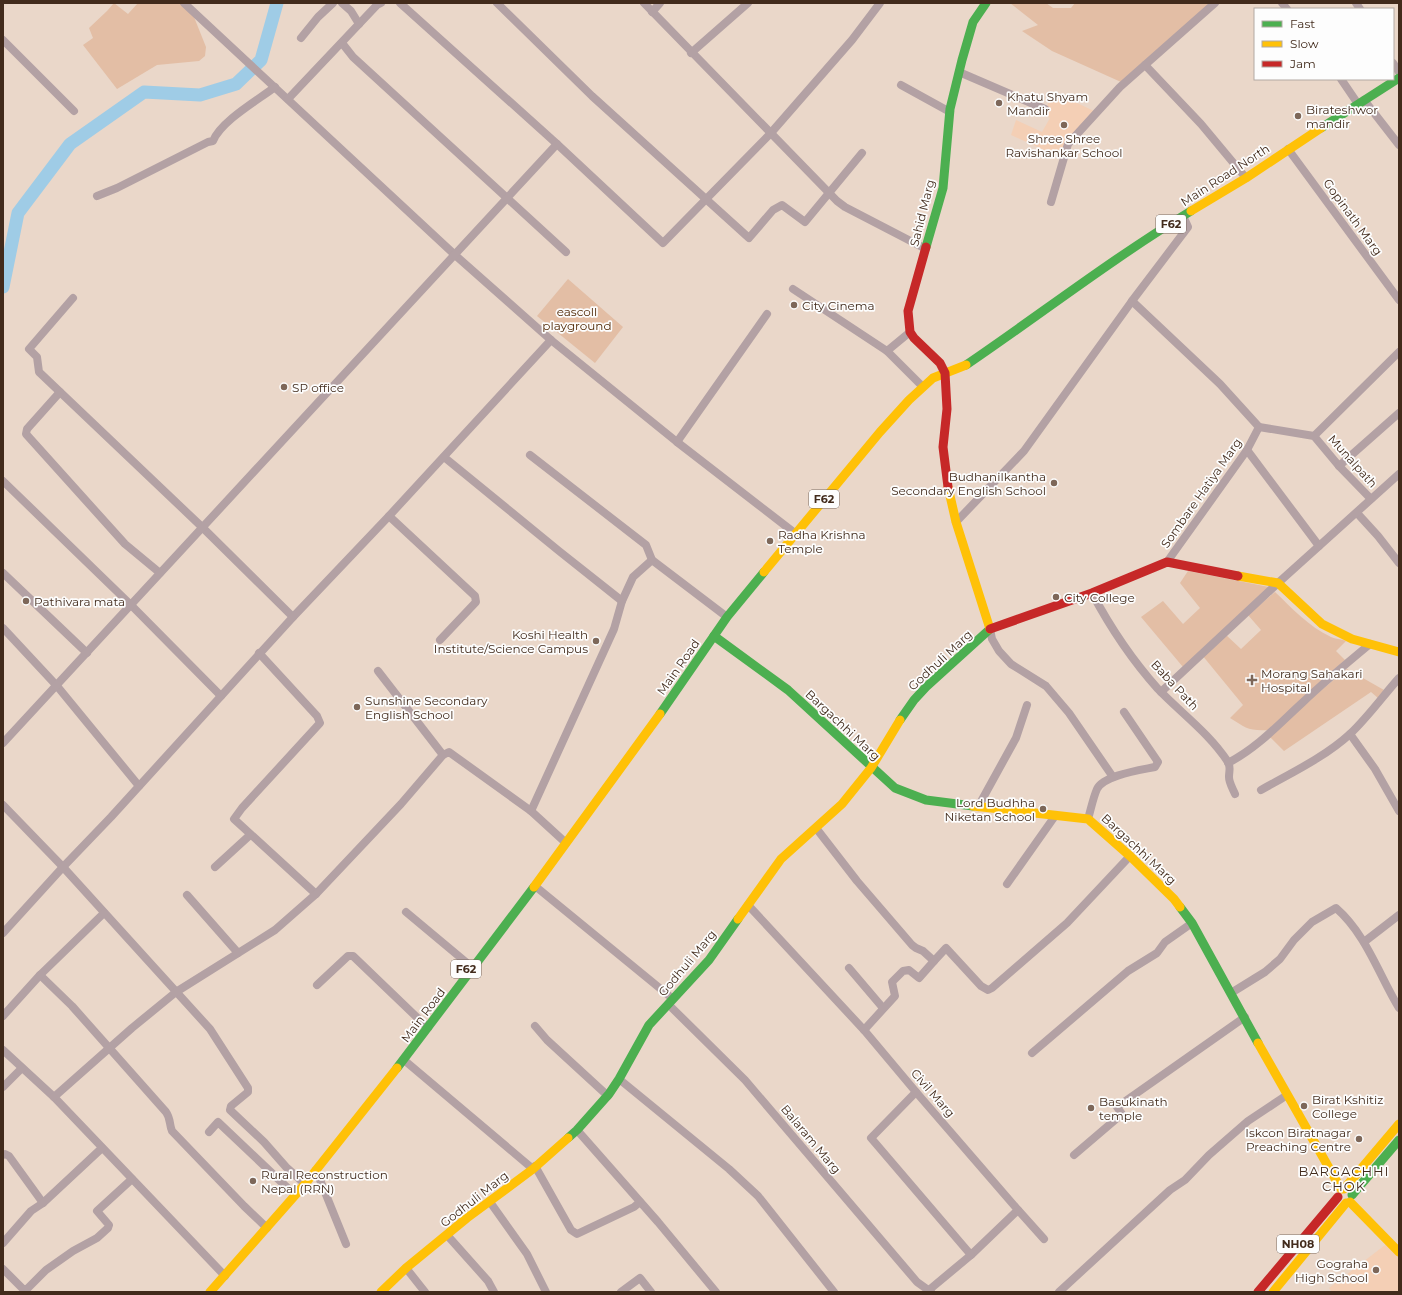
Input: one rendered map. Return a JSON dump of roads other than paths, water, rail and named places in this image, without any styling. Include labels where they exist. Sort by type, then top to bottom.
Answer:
[{"type":"main road","name":"Sahid Marg","points":[[910,332],[908,311],[943,188],[950,112],[959,72],[973,22],[984,4]]},
{"type":"main road","name":"Main Road North","points":[[945,373],[965,365],[1011,334],[1074,288],[1183,216],[1246,178],[1288,148],[1399,78]]},
{"type":"main road","points":[[910,332],[914,338],[940,363],[945,373],[946,410],[943,447],[949,494],[956,522],[990,629]]},
{"type":"main road","name":"F62","points":[[714,636],[880,432],[923,387],[933,378],[945,373]]},
{"type":"main road","points":[[1167,562],[1278,583],[1322,624],[1352,639],[1399,652]]},
{"type":"main road","name":"Sombare Hatiya Marg","points":[[990,629],[1092,593],[1167,562]]},
{"type":"main road","name":"Godhuli Marg","points":[[381,1292],[406,1268],[467,1218],[534,1168],[577,1130],[608,1096],[619,1079],[648,1025],[709,960],[781,859],[842,804],[871,768],[896,726],[914,700],[926,687],[990,629]]},
{"type":"main road","name":"Bargachhi Marg","points":[[714,636],[788,690],[871,768],[895,788],[926,800],[1088,819],[1130,856],[1174,899],[1192,923],[1341,1192]]},
{"type":"main road","name":"Main Road","points":[[304,1183],[471,967],[643,738],[714,636]]},
{"type":"main road","name":"Main Road","points":[[471,967],[535,886],[565,842]]},
{"type":"main road","name":"Main Road","points":[[210,1292],[224,1274],[316,1170],[404,1060],[426,1026]]},
{"type":"main road","points":[[1399,1124],[1341,1192],[1340,1202],[1349,1200],[1399,1140]]},
{"type":"main road","points":[[1341,1192],[1350,1190],[1349,1200],[1399,1252]]},
{"type":"main road","name":"NH08","points":[[1258,1292],[1341,1192]]},
{"type":"main road","name":"NH08","points":[[1273,1292],[1349,1200]]},
{"type":"main road","name":"Main Road","points":[[204,1292],[224,1274]]},
{"type":"street","points":[[184,3],[455,255],[551,340],[677,442],[796,534]]},
{"type":"street","points":[[301,38],[318,17],[333,3]]},
{"type":"street","points":[[342,3],[351,11],[359,24]]},
{"type":"street","points":[[288,99],[381,3]]},
{"type":"street","points":[[400,3],[557,144],[663,243],[770,134],[852,40],[880,3]]},
{"type":"street","points":[[497,3],[592,96],[749,238],[773,210],[782,205],[805,222],[862,153]]},
{"type":"street","points":[[644,3],[828,193],[845,207],[926,250]]},
{"type":"street","points":[[652,12],[660,3]]},
{"type":"street","points":[[691,53],[748,3]]},
{"type":"street","points":[[1051,202],[1068,144],[1120,88],[1215,3]]},
{"type":"street","points":[[3,40],[74,111]]},
{"type":"street","points":[[342,43],[353,57],[566,252]]},
{"type":"street","points":[[1145,65],[1201,124],[1246,178]]},
{"type":"street","points":[[959,72],[1045,109]]},
{"type":"street","points":[[1342,80],[1399,145]]},
{"type":"street","points":[[97,196],[117,188],[208,142],[213,141],[216,134],[229,121],[272,85]]},
{"type":"street","points":[[901,85],[950,112]]},
{"type":"street","points":[[3,743],[455,255],[506,197],[557,144]]},
{"type":"street","name":"Gopinath Marg","points":[[1288,148],[1399,300]]},
{"type":"street","points":[[956,522],[1024,451],[1132,301],[1188,227],[1183,216]]},
{"type":"street","points":[[793,290],[887,351],[923,387]]},
{"type":"street","points":[[73,298],[30,349],[37,357],[39,372],[202,527],[293,617]]},
{"type":"street","points":[[1132,301],[1220,384],[1259,427]]},
{"type":"street","points":[[677,442],[767,314]]},
{"type":"street","points":[[887,351],[910,332]]},
{"type":"street","points":[[3,933],[259,653],[389,516],[551,340]]},
{"type":"street","points":[[1314,436],[1399,352]]},
{"type":"street","points":[[60,392],[27,429],[26,434],[125,544],[160,573]]},
{"type":"street","points":[[1339,466],[1399,412]]},
{"type":"street","name":"Munalpath","points":[[1259,427],[1314,436],[1339,466],[1371,499],[1399,474]]},
{"type":"street","name":"Sombare Hatiya Marg","points":[[1167,562],[1247,450],[1259,427]]},
{"type":"street","points":[[1247,450],[1319,546]]},
{"type":"street","points":[[530,456],[646,545],[652,560],[728,617]]},
{"type":"street","points":[[444,457],[553,547],[622,601]]},
{"type":"street","points":[[3,481],[131,605],[221,696]]},
{"type":"street","points":[[1161,692],[1371,499]]},
{"type":"street","points":[[1357,513],[1378,536],[1399,563]]},
{"type":"street","points":[[389,516],[474,596],[476,602],[440,640]]},
{"type":"street","points":[[531,811],[614,629],[622,601],[633,577],[652,560]]},
{"type":"street","points":[[3,573],[87,653]]},
{"type":"street","name":"Baba Path","points":[[1092,593],[1104,616],[1161,692],[1206,735],[1228,763]]},
{"type":"street","points":[[3,628],[57,686],[139,786]]},
{"type":"street","points":[[990,629],[992,639],[1011,664],[1046,686],[1069,713],[1113,777]]},
{"type":"street","points":[[1235,794],[1230,782],[1230,766],[1228,763],[1244,755],[1273,731],[1302,703],[1370,644]]},
{"type":"street","points":[[259,653],[317,716],[320,723],[242,808],[234,820],[316,894]]},
{"type":"street","points":[[378,671],[443,755]]},
{"type":"street","points":[[1261,790],[1316,758],[1350,734],[1399,678]]},
{"type":"street","points":[[978,807],[1016,738],[1027,705]]},
{"type":"street","points":[[1088,819],[1098,788],[1102,782],[1113,777],[1155,767],[1158,762],[1124,712]]},
{"type":"street","points":[[1350,734],[1374,769],[1399,812]]},
{"type":"street","points":[[54,1097],[176,992],[275,930],[316,894],[401,804],[443,755],[449,752],[531,811],[565,842]]},
{"type":"street","points":[[4,807],[63,867],[210,1029],[247,1086],[248,1092],[231,1106],[230,1110],[264,1142],[286,1167],[304,1183]]},
{"type":"street","points":[[1008,884],[1055,816]]},
{"type":"street","points":[[816,828],[857,881],[912,945],[923,951],[934,961]]},
{"type":"street","points":[[215,868],[250,835]]},
{"type":"street","points":[[864,1030],[895,996],[892,982],[903,971],[909,970],[918,978],[946,948],[981,986],[988,990],[992,988],[1067,923],[1130,856]]},
{"type":"street","name":"Balaram Marg","points":[[535,886],[671,1001],[745,1080],[917,1282],[930,1291]]},
{"type":"street","points":[[187,895],[238,953]]},
{"type":"street","name":"Civil Marg","points":[[748,905],[864,1030],[1044,1239]]},
{"type":"street","points":[[1231,993],[1265,972],[1280,959],[1294,940],[1312,922],[1336,908],[1344,915],[1364,942],[1387,988],[1399,1008]]},
{"type":"street","points":[[406,912],[471,967]]},
{"type":"street","points":[[3,1016],[40,975],[104,913]]},
{"type":"street","points":[[1364,942],[1399,916]]},
{"type":"street","points":[[1032,1053],[1128,971],[1157,953],[1165,942],[1192,923]]},
{"type":"street","points":[[317,985],[348,956],[353,956],[426,1026]]},
{"type":"street","points":[[849,968],[883,1008]]},
{"type":"street","points":[[40,975],[72,1006],[108,1049],[166,1112],[170,1120],[170,1127],[172,1131],[266,1227]]},
{"type":"street","points":[[1074,1155],[1122,1114],[1117,1107],[1245,1017]]},
{"type":"street","points":[[535,1026],[547,1040],[608,1096]]},
{"type":"street","points":[[3,1050],[54,1097],[224,1274]]},
{"type":"street","points":[[404,1060],[534,1168],[571,1230],[577,1234],[634,1207],[640,1202]]},
{"type":"street","points":[[3,1087],[22,1068]]},
{"type":"street","points":[[619,1079],[730,1169],[758,1196],[834,1292]]},
{"type":"street","points":[[916,1092],[871,1138],[971,1255]]},
{"type":"street","points":[[1060,1292],[1170,1190],[1185,1180],[1209,1155],[1248,1120],[1287,1095]]},
{"type":"street","points":[[209,1132],[218,1122],[294,1194]]},
{"type":"street","points":[[577,1130],[658,1222],[716,1292]]},
{"type":"street","points":[[3,1243],[31,1211],[42,1203],[102,1148]]},
{"type":"street","points":[[3,1155],[9,1156],[42,1203]]},
{"type":"street","points":[[316,1170],[346,1244]]},
{"type":"street","points":[[3,1269],[25,1291],[46,1270],[73,1251],[97,1238],[108,1228],[109,1225],[97,1211],[132,1179]]},
{"type":"street","points":[[490,1202],[526,1254],[546,1292]]},
{"type":"street","points":[[930,1291],[971,1255],[1018,1210]]},
{"type":"street","points":[[447,1235],[488,1281],[494,1292]]},
{"type":"street","points":[[406,1268],[425,1292]]},
{"type":"street","points":[[621,1292],[640,1278],[651,1292]]},
{"type":"waterway","points":[[3,287],[18,213],[70,144],[144,92],[200,95],[236,84],[261,60],[277,3]]},
{"type":"place","name":"Khatu Shyam Mandir","points":[[999,103]]},
{"type":"place","name":"Birateshwor mandir","points":[[1298,116]]},
{"type":"place","name":"Shree Shree Ravishankar School","points":[[1064,125]]},
{"type":"place","name":"City Cinema","points":[[794,305]]},
{"type":"place","name":"SP office","points":[[284,387]]},
{"type":"place","name":"Budhanilkantha Secondary English School","points":[[1054,483]]},
{"type":"place","name":"Radha Krishna Temple","points":[[770,541]]},
{"type":"place","name":"City College","points":[[1056,597]]},
{"type":"place","name":"Pathivara mata","points":[[26,601]]},
{"type":"place","name":"Koshi Health Institute/Science Campus","points":[[596,641]]},
{"type":"place","name":"Morang Sahakari Hospital","points":[[1252,680]]},
{"type":"place","name":"Sunshine Secondary English School","points":[[357,707]]},
{"type":"place","name":"Lord Budhha Niketan School","points":[[1043,809]]},
{"type":"place","name":"Birat Kshitiz College","points":[[1304,1106]]},
{"type":"place","name":"Basukinath temple","points":[[1091,1108]]},
{"type":"place","name":"Iskcon Biratnagar Preaching Centre","points":[[1359,1139]]},
{"type":"place","name":"Rural Reconstruction Nepal (RRN)","points":[[253,1181]]},
{"type":"place","name":"Gograha High School","points":[[1376,1270]]},
{"type":"district","name":"BARGACHHI CHOK","points":[[1344,1178]]},
{"type":"park label","name":"eascoll playground","points":[[577,318]]}]
